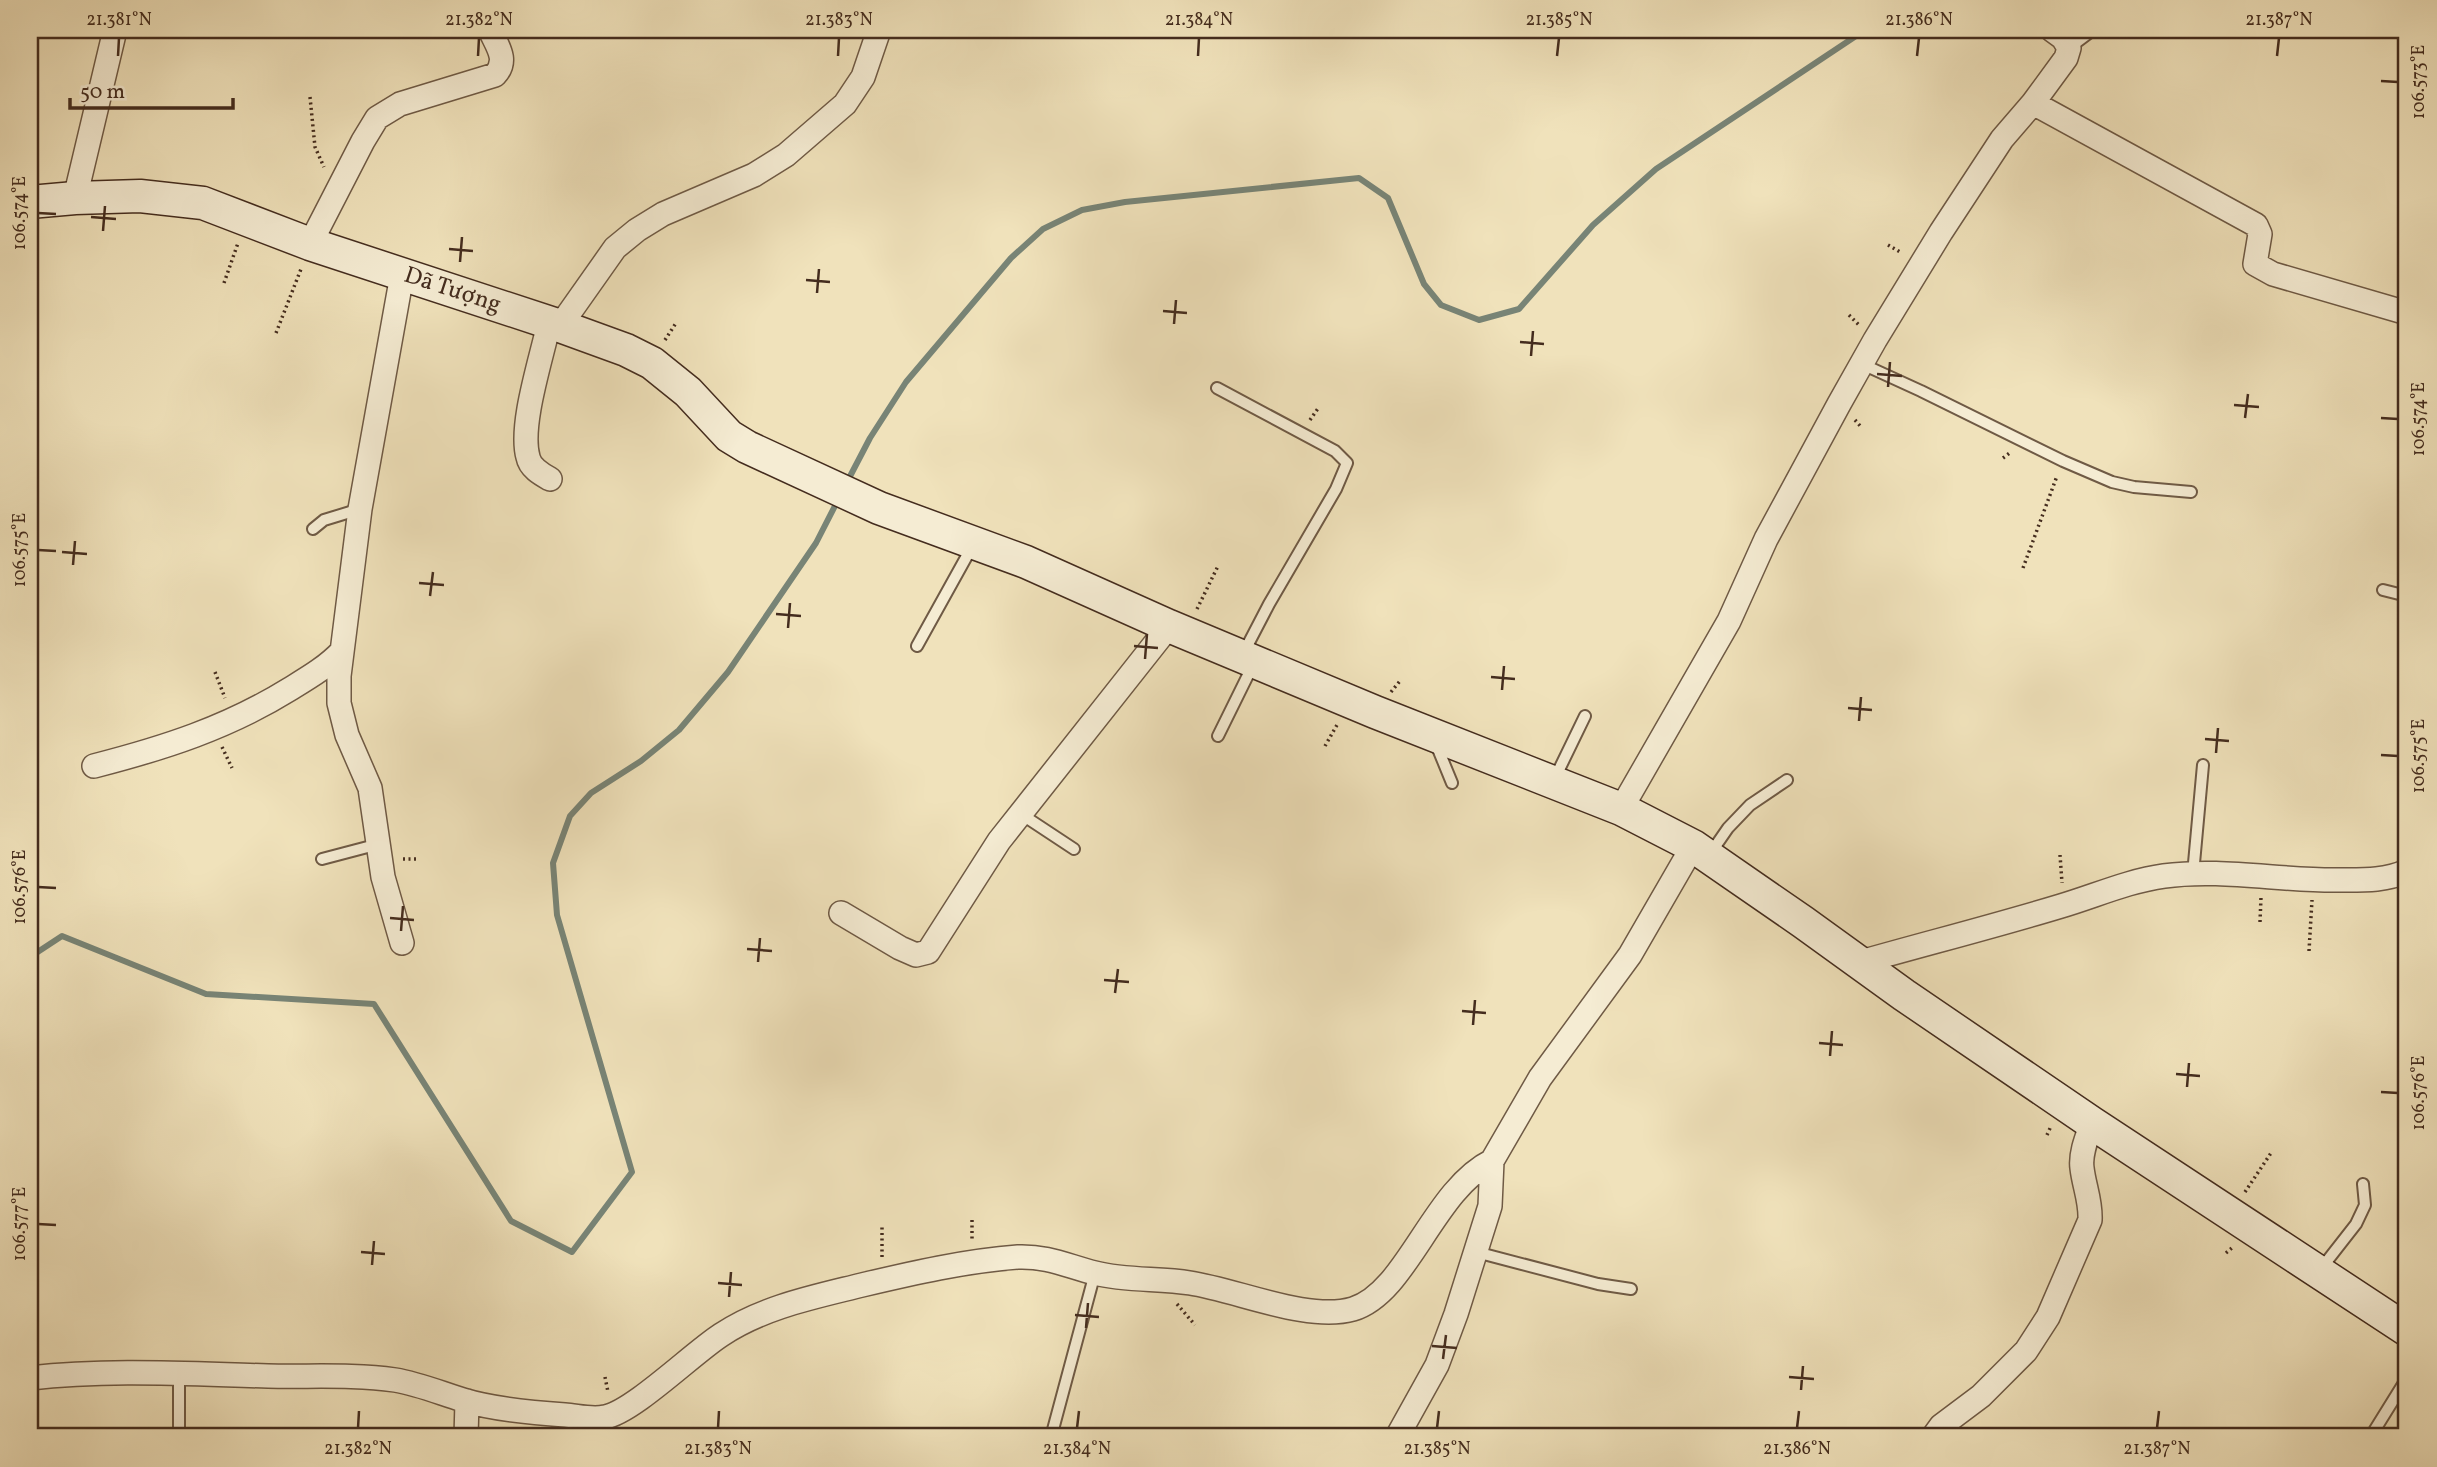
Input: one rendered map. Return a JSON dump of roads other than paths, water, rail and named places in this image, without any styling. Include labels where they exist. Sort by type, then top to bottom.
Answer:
[{"type":"street","points":[[75,198],[115,30]]},
{"type":"street","points":[[310,244],[377,118],[400,104],[495,75],[502,68],[503,59],[490,30]]},
{"type":"street","points":[[551,479],[535,470],[528,459],[526,444],[532,397],[555,324],[615,248],[637,230],[663,214],[754,175],[786,155],[845,104],[863,77],[879,30]]},
{"type":"street","points":[[1621,809],[1729,621],[1766,539],[1861,364],[2002,139],[2066,58],[2069,48],[2063,38],[2052,30]]},
{"type":"street","points":[[2033,103],[2256,225],[2260,234],[2255,264],[2261,268],[2357,300],[2407,313]]},
{"type":"street","name":"Dã Tượng","points":[[30,202],[141,196],[203,203],[310,244],[626,350],[652,363],[688,392],[729,436],[747,447],[879,508],[1026,562],[1248,659],[1621,809],[1700,851],[1861,962],[1903,995],[2092,1124],[2407,1330]]},
{"type":"street","points":[[402,275],[360,509],[339,676],[339,703],[347,736],[370,788],[383,877],[402,943]]},
{"type":"street","points":[[842,913],[900,948],[916,955],[928,952],[999,841],[1177,629]]},
{"type":"street","points":[[94,766],[159,749],[234,720],[318,672],[342,651]]},
{"type":"street","points":[[1397,1437],[1437,1365],[1476,1252],[1489,1206],[1492,1161],[1540,1078],[1630,955],[1700,851]]},
{"type":"street","points":[[1861,962],[2063,906],[2141,880],[2193,874],[2313,881],[2378,880],[2407,871]]},
{"type":"street","points":[[1933,1437],[1941,1426],[1982,1396],[2026,1351],[2048,1317],[2090,1220],[2081,1166],[2092,1124]]},
{"type":"street","points":[[30,1378],[67,1374],[178,1374],[390,1379],[425,1385],[467,1401],[550,1414],[601,1428],[722,1334],[759,1314],[812,1297],[973,1261],[1047,1258],[1095,1273],[1189,1283],[1321,1311],[1338,1312],[1356,1308],[1382,1291],[1443,1205],[1478,1168],[1492,1161]]},
{"type":"street","points":[[466,1437],[467,1401]]},
{"type":"lane","points":[[2069,48],[2093,30]]},
{"type":"lane","points":[[1861,364],[2112,482],[2134,487],[2191,492]]},
{"type":"lane","points":[[1217,388],[1335,451],[1346,463],[1336,489],[1269,604],[1218,736]]},
{"type":"lane","points":[[313,529],[324,520],[360,509]]},
{"type":"lane","points":[[917,646],[974,543]]},
{"type":"lane","points":[[2383,590],[2407,596]]},
{"type":"lane","points":[[1553,782],[1585,716]]},
{"type":"lane","points":[[1433,735],[1452,783]]},
{"type":"lane","points":[[2193,874],[2203,765]]},
{"type":"lane","points":[[1700,851],[1728,828],[1749,805],[1787,780]]},
{"type":"lane","points":[[1021,814],[1074,849]]},
{"type":"lane","points":[[322,859],[379,844]]},
{"type":"lane","points":[[2318,1272],[2356,1224],[2365,1205],[2363,1184]]},
{"type":"lane","points":[[1476,1252],[1598,1284],[1631,1289]]},
{"type":"lane","points":[[1051,1437],[1095,1273]]},
{"type":"lane","points":[[178,1374],[179,1437]]},
{"type":"lane","points":[[2371,1436],[2407,1378]]},
{"type":"waterway","points":[[846,484],[870,438],[906,382],[1011,258],[1043,229],[1082,210],[1125,202],[1359,178],[1388,198],[1424,284],[1441,305],[1479,320],[1519,309],[1593,225],[1656,169],[1865,30]]},
{"type":"waterway","points":[[30,957],[62,936],[206,994],[374,1004],[511,1221],[572,1252],[632,1172],[557,915],[553,863],[570,816],[591,793],[641,761],[679,730],[728,672],[816,543],[838,500]]}]
